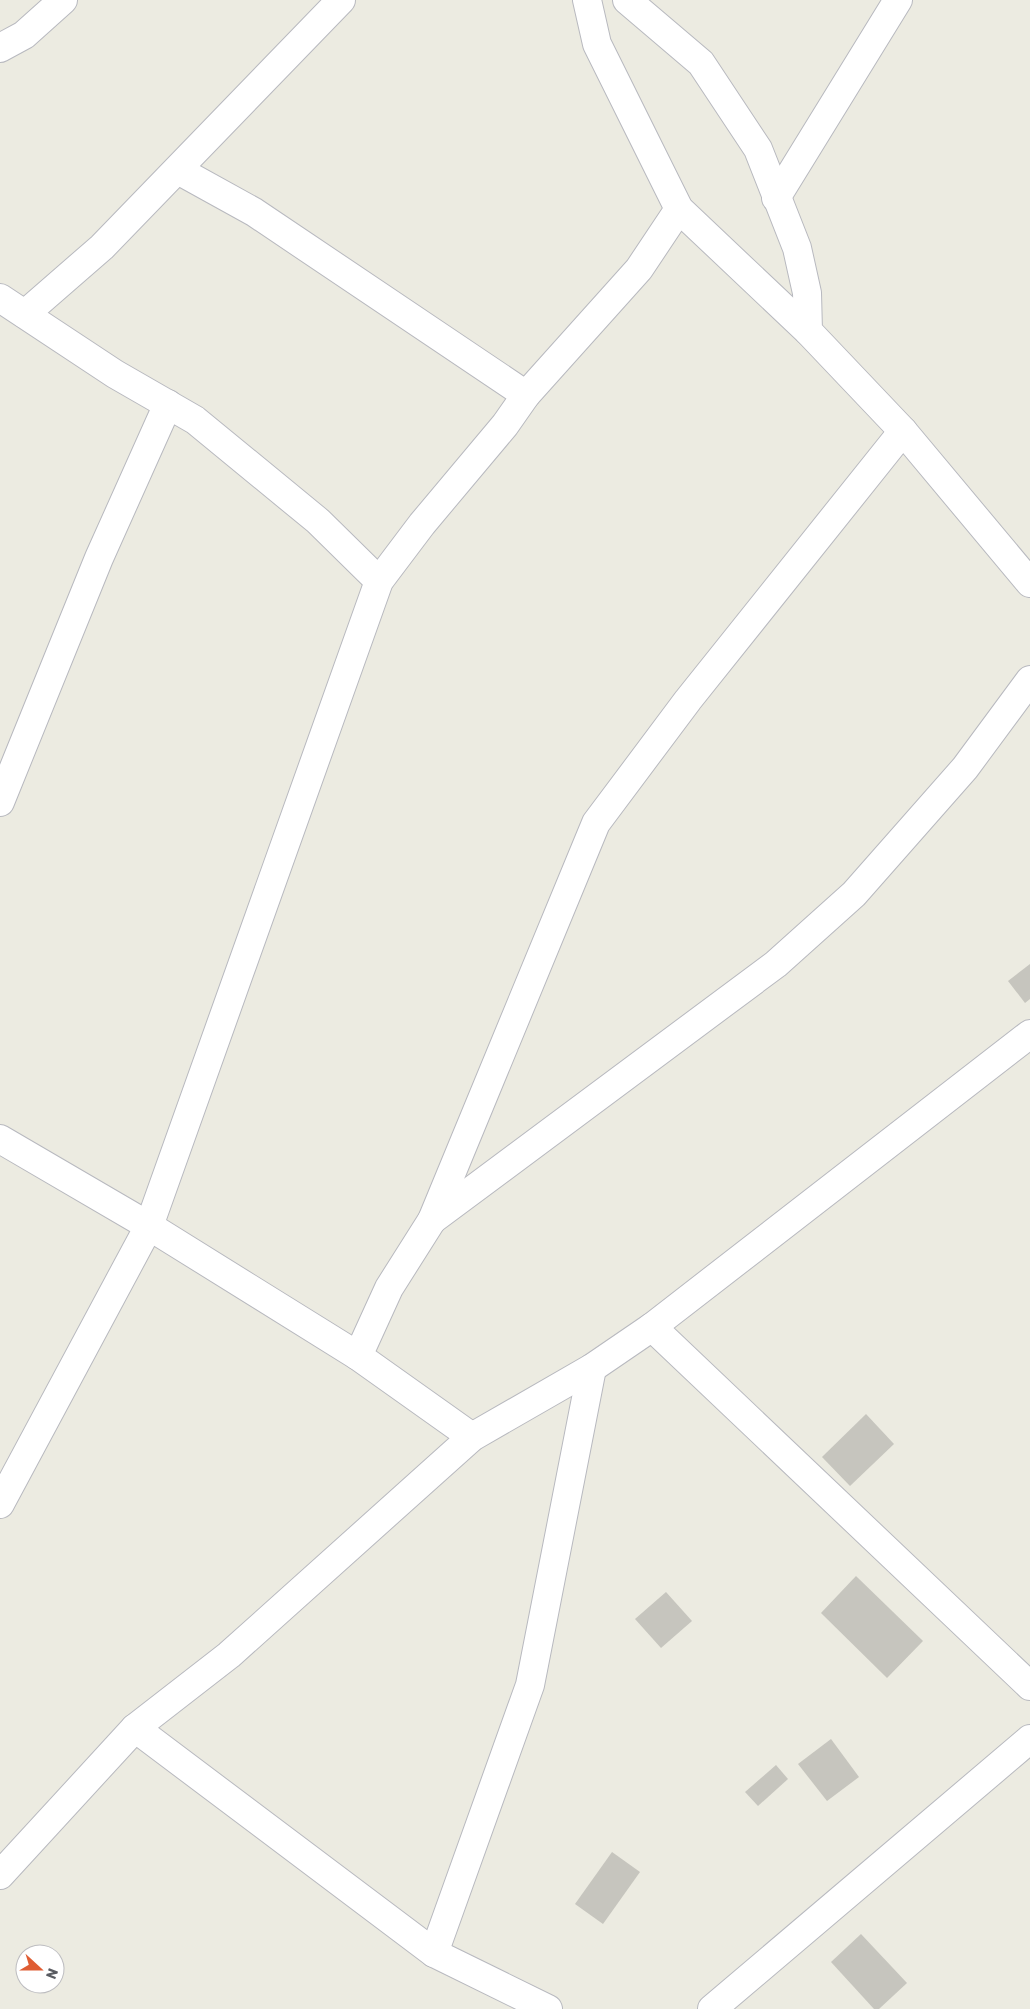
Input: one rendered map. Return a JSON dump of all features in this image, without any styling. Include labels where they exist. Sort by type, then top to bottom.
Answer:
[{"type":"street","points":[[0,48],[24,35],[63,0]]},
{"type":"street","points":[[25,314],[102,247],[341,0]]},
{"type":"street","points":[[587,0],[597,44],[679,208],[808,331],[903,431],[1030,584]]},
{"type":"street","points":[[628,0],[701,63],[758,149],[797,248],[807,293],[808,331]]},
{"type":"street","points":[[776,198],[898,0]]},
{"type":"street","points":[[178,170],[254,212],[526,395]]},
{"type":"street","points":[[0,1504],[149,1226],[379,581],[422,524],[505,425],[526,395],[639,269],[679,208]]},
{"type":"street","points":[[0,298],[114,374],[195,420],[318,521],[379,581]]},
{"type":"street","points":[[0,802],[99,558],[168,404]]},
{"type":"street","points":[[358,1356],[389,1288],[432,1220],[596,824],[688,700],[903,431]]},
{"type":"street","points":[[432,1220],[776,964],[854,894],[965,768],[1030,680]]},
{"type":"street","points":[[0,1875],[135,1728],[229,1655],[472,1437],[592,1368],[652,1327],[1029,1038]]},
{"type":"street","points":[[0,1139],[149,1226],[358,1356],[472,1437]]},
{"type":"street","points":[[652,1327],[1030,1686]]},
{"type":"street","points":[[434,1953],[530,1685],[592,1368]]},
{"type":"street","points":[[135,1728],[434,1953],[548,2009]]},
{"type":"street","points":[[712,2009],[1030,1739]]},
{"type":"building","points":[[1030,964],[1030,999],[1025,1003],[1008,981]]},
{"type":"building","points":[[866,1414],[894,1444],[850,1486],[822,1457]]},
{"type":"building","points":[[856,1576],[923,1641],[887,1678],[821,1613]]},
{"type":"building","points":[[666,1592],[692,1621],[661,1648],[635,1619]]},
{"type":"building","points":[[831,1739],[859,1777],[827,1801],[798,1764]]},
{"type":"building","points":[[776,1765],[788,1779],[758,1806],[745,1792]]},
{"type":"building","points":[[612,1852],[640,1872],[603,1924],[575,1904]]},
{"type":"building","points":[[861,1934],[907,1983],[879,2009],[874,2009],[831,1962]]}]
